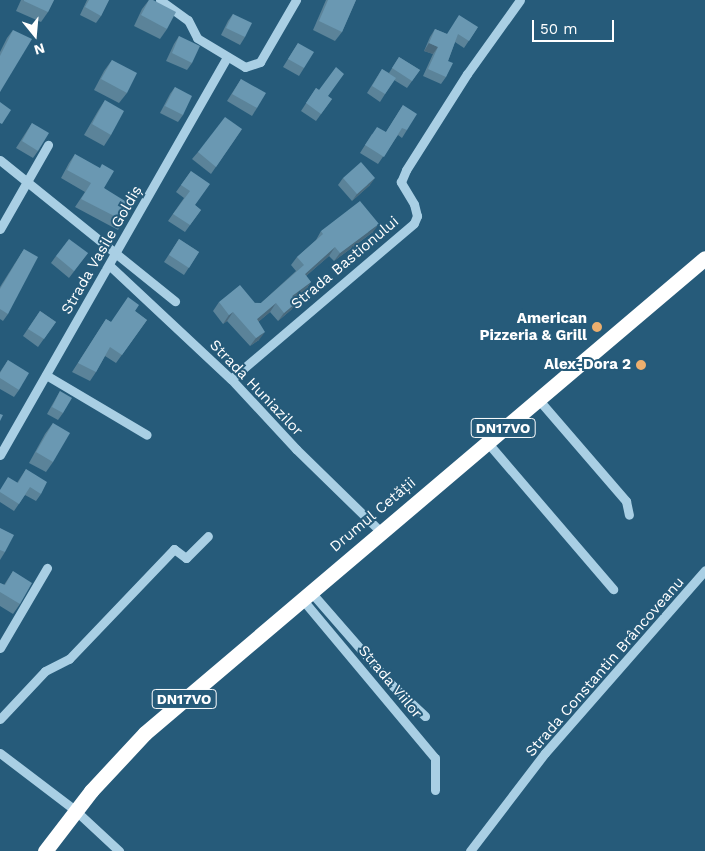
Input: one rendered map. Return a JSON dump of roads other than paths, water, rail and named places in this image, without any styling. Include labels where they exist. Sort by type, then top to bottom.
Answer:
[{"type":"highway","name":"Drumul Cetății","points":[[76,811],[145,734],[306,595],[705,258]]},
{"type":"highway","name":"DN17VO","points":[[45,851],[76,811]]},
{"type":"street","points":[[160,0],[188,20],[197,38],[226,59],[245,67],[260,62],[296,0]]},
{"type":"street","name":"Strada Bastionului","points":[[231,379],[414,223],[417,216],[414,204],[401,182],[406,170],[467,74],[520,0]]},
{"type":"street","name":"Strada Vasile Goldiș","points":[[0,455],[226,59]]},
{"type":"street","points":[[0,229],[48,145]]},
{"type":"street","points":[[0,160],[117,252],[175,301]]},
{"type":"street","name":"Strada Huniazilor","points":[[109,265],[231,379],[296,449],[381,532]]},
{"type":"street","points":[[46,375],[146,435]]},
{"type":"street","points":[[538,399],[626,501],[629,515]]},
{"type":"street","points":[[487,442],[613,589]]},
{"type":"street","points":[[0,719],[45,671],[69,660],[174,549],[186,558],[208,536]]},
{"type":"street","points":[[0,648],[47,568]]},
{"type":"street","name":"Strada Constantin Brâncoveanu","points":[[470,851],[545,753],[705,570]]},
{"type":"street","points":[[306,595],[393,686],[425,716]]},
{"type":"street","name":"Strada Viilor","points":[[306,595],[435,758],[436,790]]},
{"type":"street","points":[[0,753],[76,811],[119,851]]},
{"type":"place","name":"American Pizzeria & Grill","points":[[597,327]]},
{"type":"place","name":"Alex-Dora 2","points":[[641,365]]}]
